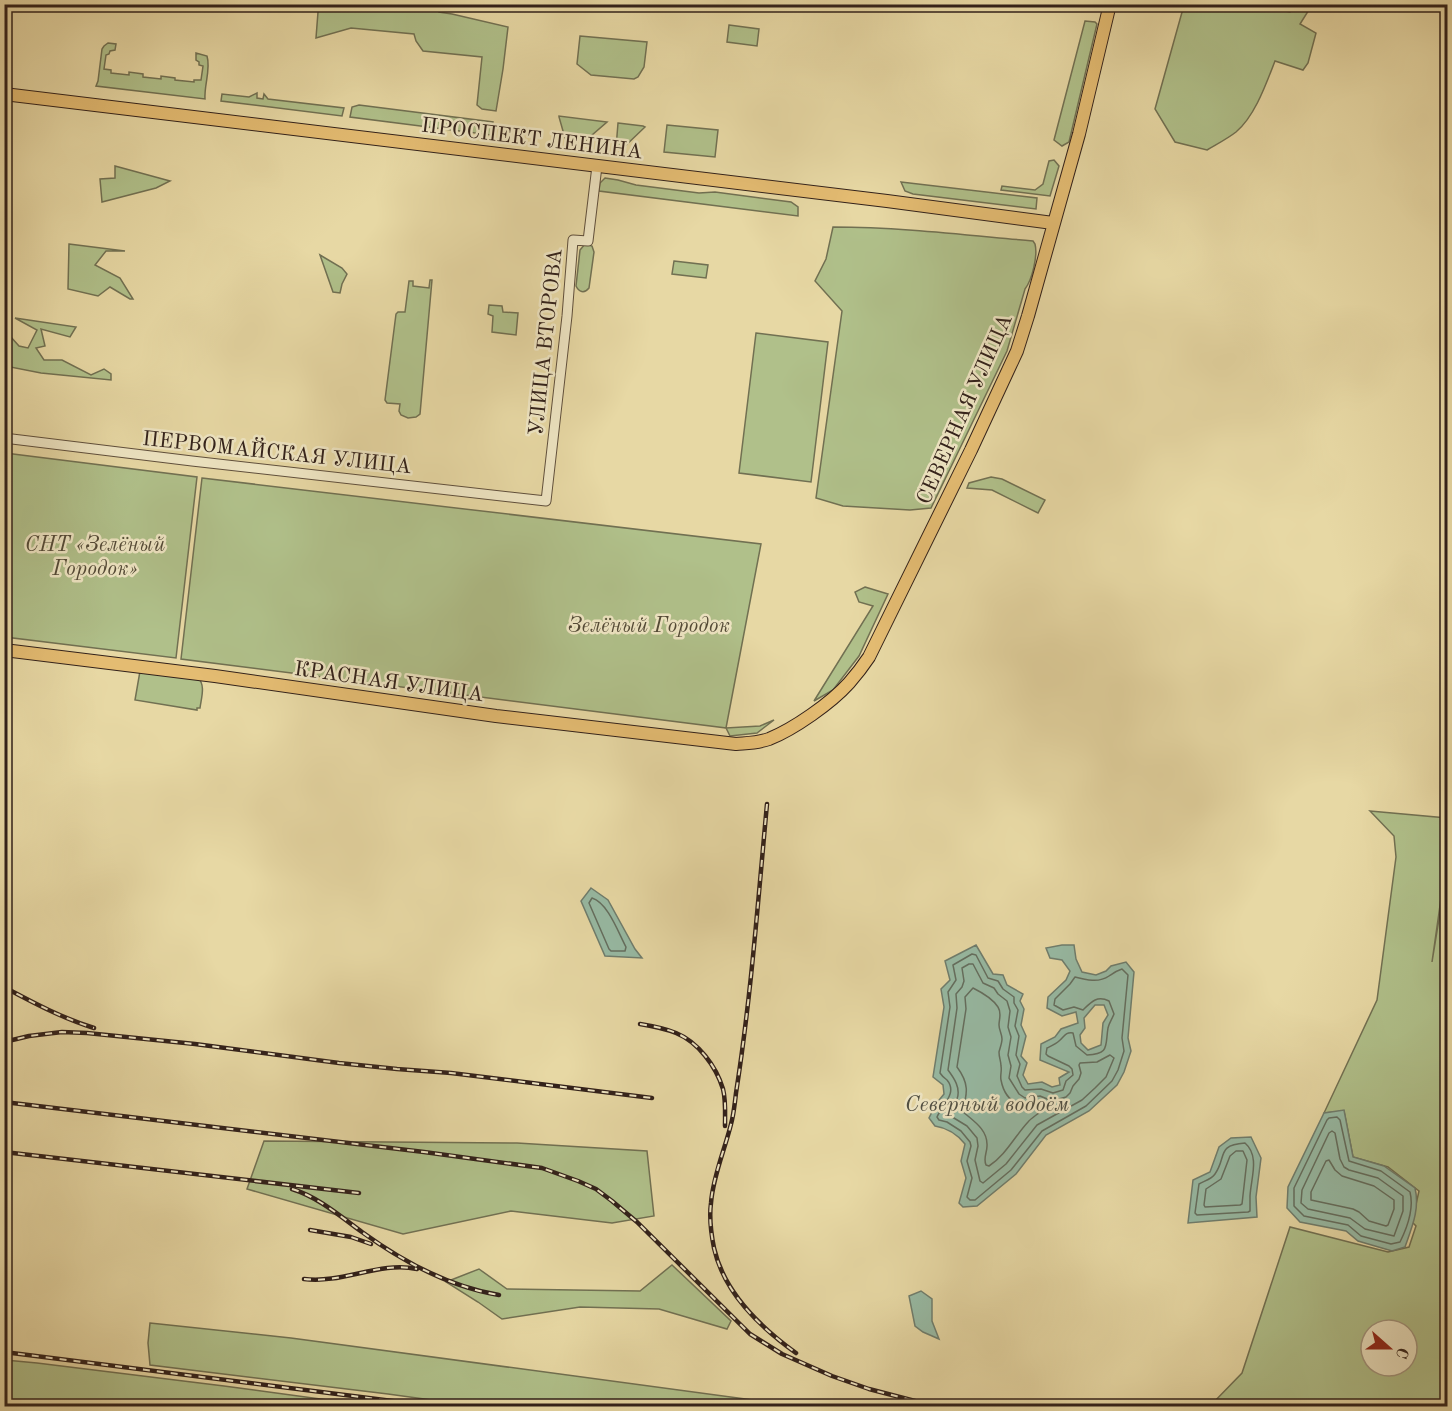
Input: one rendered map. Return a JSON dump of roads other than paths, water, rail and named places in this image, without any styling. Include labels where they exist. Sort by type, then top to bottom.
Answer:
[{"type":"main road","name":"СЕВЕРНАЯ УЛИЦА","points":[[768,739],[824,706],[849,684],[873,650],[1011,364],[1028,316],[1079,134],[1110,4]]},
{"type":"main road","name":"ПРОСПЕКТ ЛЕНИНА","points":[[4,94],[887,201],[1053,224]]},
{"type":"main road","name":"КРАСНАЯ УЛИЦА","points":[[4,650],[215,676],[496,716],[736,744],[768,739]]},
{"type":"street","name":"УЛИЦА ВТОРОВА","points":[[546,501],[573,240],[588,241],[597,166]]},
{"type":"street","name":"ПЕРВОМАЙСКАЯ УЛИЦА","points":[[4,438],[546,501]]},
{"type":"water","points":[[591,888],[608,900],[642,958],[605,956],[581,901]]},
{"type":"water","name":"Северный водоём","points":[[976,945],[993,974],[1003,975],[1007,985],[1023,994],[1020,1001],[1024,1009],[1021,1025],[1026,1036],[1021,1056],[1027,1063],[1023,1075],[1028,1084],[1042,1082],[1052,1087],[1060,1085],[1059,1078],[1069,1072],[1040,1060],[1041,1044],[1055,1037],[1061,1029],[1078,1023],[1076,1012],[1062,1016],[1047,1008],[1048,997],[1066,980],[1070,971],[1062,960],[1050,958],[1046,948],[1074,945],[1076,959],[1082,972],[1096,975],[1111,966],[1126,962],[1134,972],[1128,1038],[1131,1051],[1117,1085],[1089,1111],[1046,1135],[1016,1174],[977,1206],[963,1207],[959,1203],[966,1178],[961,1161],[965,1144],[952,1132],[935,1126],[929,1118],[944,1094],[943,1085],[933,1077],[944,1007],[941,989],[950,980],[945,961]],"holes":[[[1095,1005],[1104,1005],[1108,1015],[1103,1023],[1101,1045],[1088,1050],[1081,1043],[1080,1035],[1085,1028],[1084,1018]]]},
{"type":"water","points":[[1344,1110],[1353,1157],[1384,1166],[1415,1188],[1416,1211],[1405,1247],[1392,1251],[1358,1241],[1346,1231],[1300,1222],[1287,1208],[1288,1187],[1324,1113]]},
{"type":"water","points":[[1251,1137],[1261,1158],[1256,1197],[1257,1217],[1188,1223],[1193,1180],[1210,1172],[1219,1147],[1231,1138]]},
{"type":"water","points":[[921,1291],[932,1299],[932,1321],[939,1339],[915,1326],[909,1296]]},
{"type":"railway","points":[[767,804],[746,1021],[732,1120],[712,1193],[710,1220],[719,1264],[735,1294],[745,1308],[769,1332],[796,1353]]},
{"type":"railway","points":[[4,987],[59,1015],[94,1028]]},
{"type":"railway","points":[[640,1024],[676,1033],[692,1042],[705,1056],[716,1072],[723,1089],[725,1126]]},
{"type":"railway","points":[[4,1042],[62,1032],[87,1033],[195,1044],[339,1063],[451,1073],[652,1098]]},
{"type":"railway","points":[[4,1102],[542,1168],[596,1189],[612,1201],[637,1222],[750,1334],[782,1354],[832,1376],[915,1401]]},
{"type":"railway","points":[[4,1152],[359,1193]]},
{"type":"railway","points":[[292,1189],[320,1202],[377,1243],[410,1263],[463,1286],[499,1295]]},
{"type":"railway","points":[[310,1230],[351,1237],[371,1244]]},
{"type":"railway","points":[[304,1279],[318,1280],[389,1268],[417,1269]]},
{"type":"railway","points":[[4,1352],[432,1406]]},
{"type":"park label","name":"СНТ «Зелёный Городок»","points":[[95,556]]},
{"type":"park label","name":"Зелёный Городок","points":[[649,625]]}]
